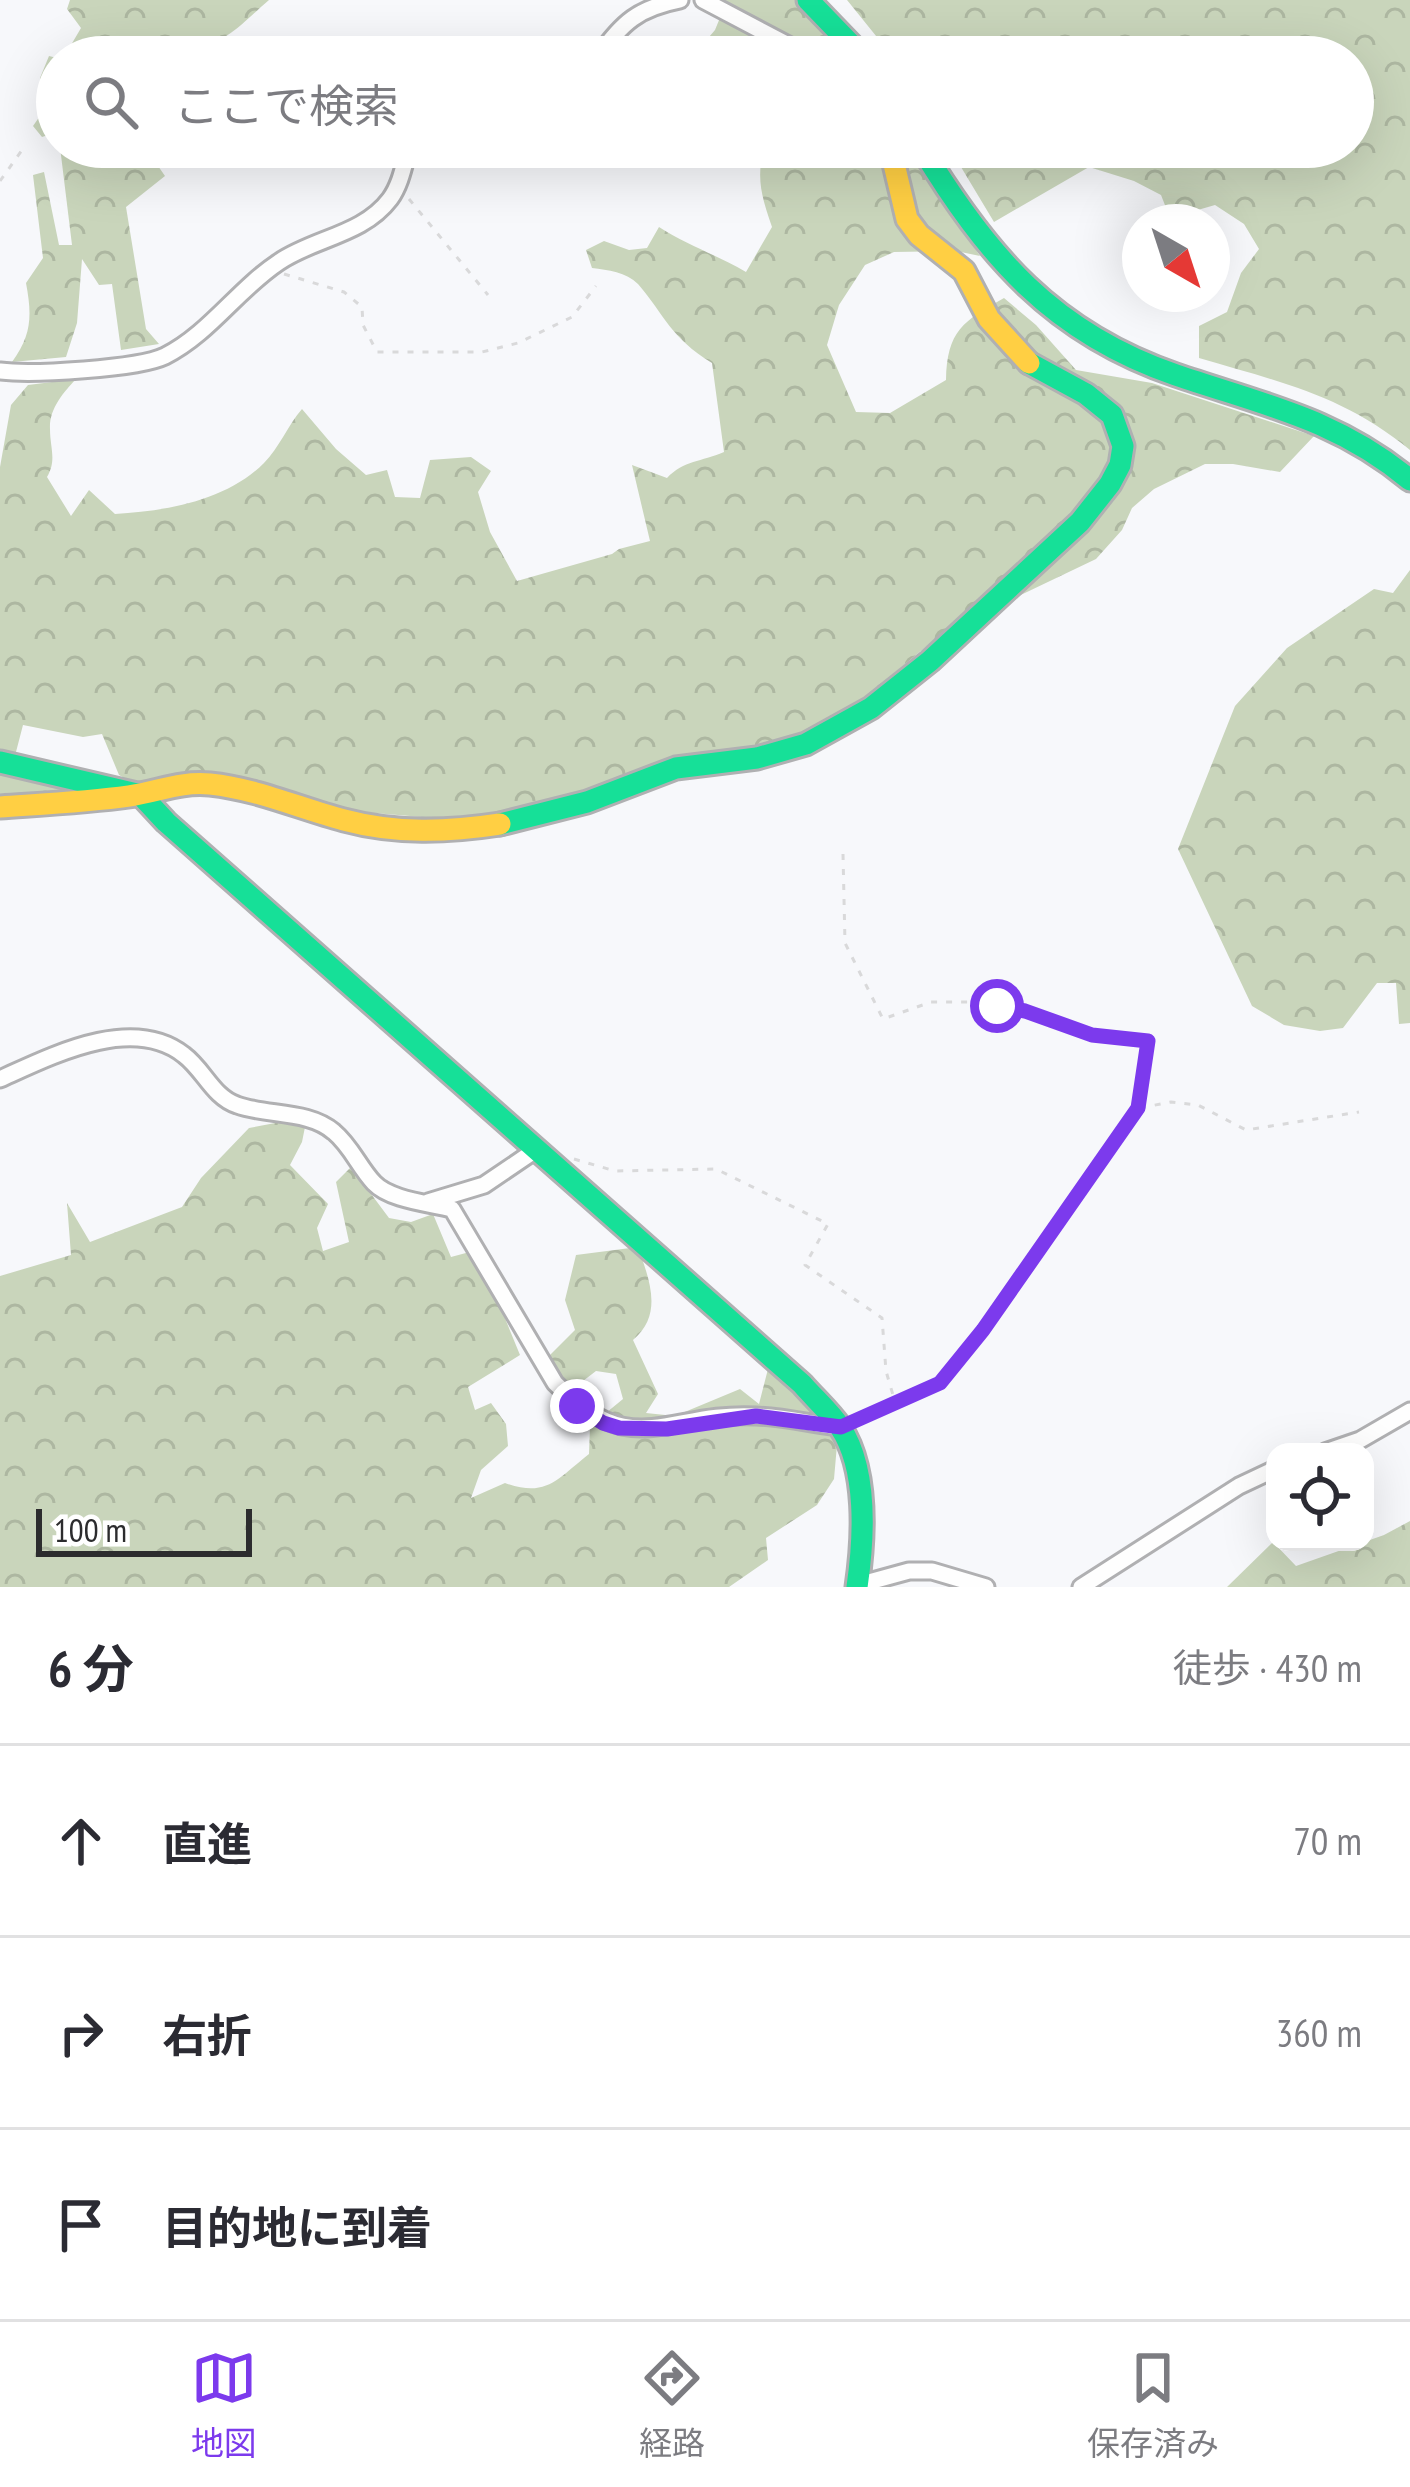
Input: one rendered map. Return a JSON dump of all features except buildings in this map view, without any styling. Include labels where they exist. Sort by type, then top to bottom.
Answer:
[{"type":"street","points":[[613,36],[644,7],[680,0]]},
{"type":"street","points":[[703,0],[771,36]]},
{"type":"street","points":[[808,0],[843,36]]},
{"type":"street","points":[[0,371],[103,367],[165,356],[271,268],[361,225],[389,200],[403,168]]},
{"type":"street","points":[[0,807],[141,795],[173,782],[236,784],[347,821],[399,830],[504,824],[589,801],[668,770],[769,755],[812,741],[864,713],[916,674],[1070,532],[1110,486],[1123,446],[1119,426],[1098,400],[1055,381],[1024,360],[983,312],[970,280],[909,222],[894,168]]},
{"type":"street","points":[[933,168],[993,256],[1059,317],[1140,362],[1338,427],[1410,480]]},
{"type":"street","points":[[0,762],[141,795],[166,823],[779,1363],[841,1427],[858,1491],[862,1550],[858,1586],[909,1571],[932,1571],[986,1587]]},
{"type":"street","points":[[0,1079],[44,1058],[85,1046],[122,1038],[160,1042],[184,1054],[225,1100],[240,1107],[307,1118],[331,1129],[383,1191],[452,1209],[555,1383],[603,1423],[667,1429],[756,1416],[841,1427]]},
{"type":"street","points":[[428,1203],[484,1185],[537,1149]]},
{"type":"street","points":[[1351,1443],[1410,1411]]},
{"type":"street","points":[[1081,1587],[1266,1473]]},
{"type":"path","points":[[0,181],[22,150]]},
{"type":"path","points":[[398,184],[488,295]]},
{"type":"path","points":[[271,268],[302,282],[344,292],[362,307],[363,325],[377,352],[482,352],[518,343],[572,317],[596,286]]},
{"type":"path","points":[[841,1427],[940,1383],[983,1330],[1138,1108],[1148,1041],[1092,1035],[1025,1011],[969,1002],[931,1002],[883,1018],[845,943],[843,854]]},
{"type":"path","points":[[1138,1108],[1171,1102],[1198,1105],[1246,1130],[1359,1112]]},
{"type":"path","points":[[537,1149],[615,1171],[716,1169],[828,1225],[805,1265],[882,1318],[886,1371],[895,1402]]},
{"type":"green space","points":[[70,0],[269,0],[226,36],[76,36],[81,28],[67,9]]},
{"type":"green space","points":[[722,0],[795,0],[831,36],[710,36],[726,3]]},
{"type":"green space","points":[[847,0],[1410,0],[1410,450],[1335,403],[1199,358],[1199,326],[1230,312],[1241,273],[1259,249],[1244,224],[1230,215],[1230,204],[1165,204],[1161,195],[1134,181],[1092,168],[1374,168],[1374,36],[876,36]]},
{"type":"green space","points":[[63,168],[159,168],[165,176],[126,207],[146,329],[159,344],[121,350],[112,284],[99,285],[82,259],[77,323],[66,357],[12,362],[29,324],[26,283],[43,258],[33,175],[44,172],[59,245],[72,245]]},
{"type":"green space","points":[[760,168],[922,168],[980,256],[956,251],[894,252],[865,265],[839,305],[827,345],[856,412],[890,413],[946,380],[950,350],[960,329],[1004,298],[1076,370],[1152,383],[1314,436],[1280,472],[1205,464],[1154,489],[1132,508],[1122,530],[1096,559],[945,631],[847,712],[793,739],[674,759],[583,793],[471,821],[349,811],[255,780],[193,774],[141,787],[119,775],[102,734],[83,737],[23,725],[10,775],[82,793],[0,798],[0,467],[11,405],[28,385],[76,379],[52,415],[47,477],[71,516],[89,490],[115,514],[175,507],[232,487],[264,463],[302,409],[366,475],[387,470],[395,497],[420,498],[430,460],[471,457],[491,471],[478,492],[490,532],[517,581],[650,541],[632,465],[667,478],[686,464],[724,452],[712,363],[678,335],[638,284],[622,274],[592,268],[586,250],[604,241],[629,250],[647,248],[659,227],[746,272],[772,227]]},
{"type":"green space","points":[[962,168],[1087,168],[994,222]]},
{"type":"green space","points":[[1410,570],[1410,1023],[1399,1024],[1396,983],[1377,983],[1343,1028],[1320,1031],[1284,1025],[1252,1006],[1178,849],[1235,706],[1287,648],[1374,589],[1393,593]]},
{"type":"green space","points":[[307,1117],[302,1142],[290,1165],[328,1204],[317,1228],[323,1251],[349,1242],[336,1182],[351,1167],[389,1218],[411,1222],[433,1214],[451,1257],[477,1250],[520,1355],[468,1387],[475,1410],[491,1403],[506,1424],[508,1446],[481,1470],[471,1498],[505,1483],[542,1487],[589,1454],[590,1426],[623,1399],[616,1374],[596,1371],[566,1394],[545,1360],[575,1330],[565,1300],[576,1255],[638,1247],[651,1308],[643,1330],[633,1340],[658,1394],[646,1413],[675,1416],[740,1389],[759,1404],[768,1369],[760,1353],[822,1412],[837,1445],[834,1479],[817,1505],[766,1538],[768,1560],[729,1587],[0,1587],[0,1276],[71,1255],[67,1203],[90,1242],[182,1207],[201,1178],[249,1128]]},
{"type":"green space","points":[[1410,1521],[1410,1587],[1227,1587],[1266,1549],[1282,1551],[1296,1566],[1339,1551],[1374,1551],[1374,1539]]},
{"type":"traffic: fast","points":[[808,0],[843,36]]},
{"type":"traffic: fast","points":[[934,168],[998,256],[1027,286],[1094,337],[1132,358],[1327,428],[1410,480]]},
{"type":"traffic: fast","points":[[500,824],[587,802],[676,768],[757,758],[806,744],[871,708],[930,661],[1080,522],[1120,465],[1123,446],[1112,415],[1086,394],[1029,363]]},
{"type":"traffic: fast","points":[[0,762],[141,795],[802,1384],[840,1427],[855,1463],[862,1526],[857,1587]]},
{"type":"traffic: slow","points":[[895,168],[907,219],[919,235],[964,271],[989,319],[1029,363]]},
{"type":"traffic: slow","points":[[0,807],[113,798],[199,783],[244,790],[383,828],[442,830],[500,824]]},
{"type":"route","points":[[577,1406],[619,1428],[667,1429],[756,1416],[841,1427],[940,1383],[983,1330],[1138,1108],[1143,1075],[1148,1041],[1092,1035],[997,1006]]}]
